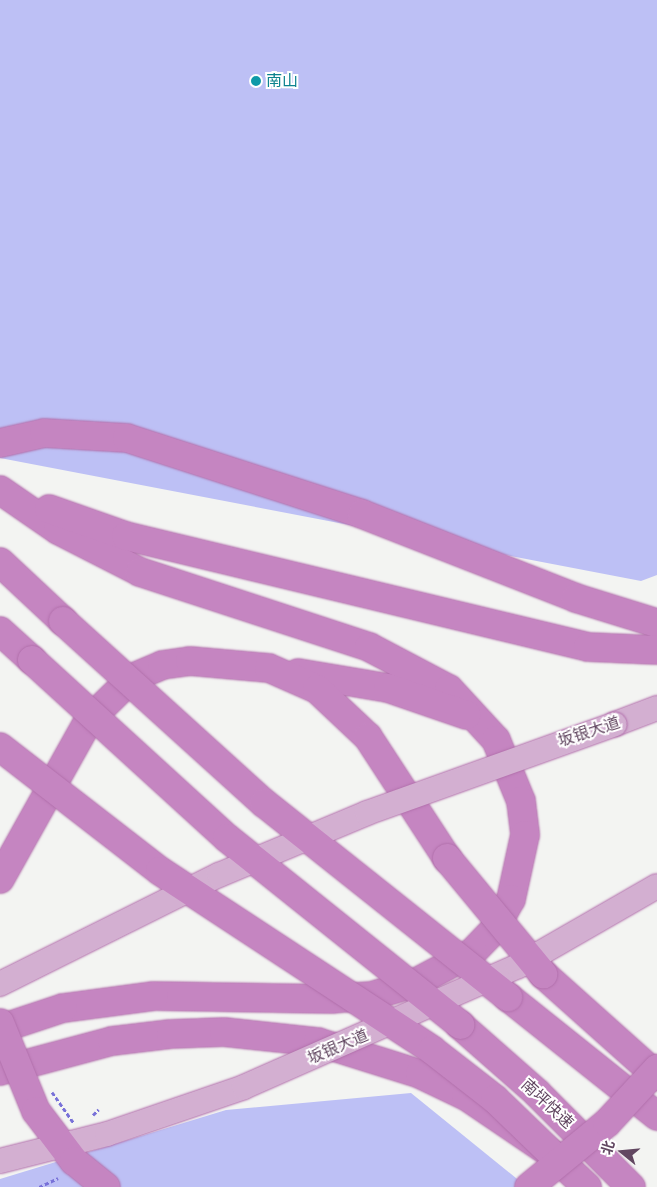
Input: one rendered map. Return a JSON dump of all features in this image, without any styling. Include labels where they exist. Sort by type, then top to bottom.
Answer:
[{"type":"highway","points":[[9,440],[98,433],[164,449],[362,514],[576,598],[657,623]]},
{"type":"highway","points":[[0,490],[82,521],[195,553],[588,647],[657,650]]},
{"type":"highway","points":[[0,490],[58,530],[140,572],[368,647],[416,668],[449,689],[484,723],[510,768],[521,801],[524,835],[511,899],[493,931],[473,952],[415,983],[370,996],[154,996],[64,1008],[0,1028]]},
{"type":"highway","points":[[0,562],[264,803],[657,1116]]},
{"type":"highway","name":"南坪快速","points":[[0,631],[226,838],[460,1025],[537,1093],[631,1187]]},
{"type":"highway","points":[[0,879],[68,750],[108,699],[132,678],[162,665],[190,661],[269,668],[388,688],[444,704],[484,723]]},
{"type":"highway","points":[[269,668],[317,689],[344,711],[368,737],[447,858],[543,974],[657,1076]]},
{"type":"highway","points":[[0,747],[160,871],[432,1050],[496,1099],[587,1187]]},
{"type":"highway","points":[[0,1023],[36,1110],[74,1161],[106,1187]]},
{"type":"highway","points":[[0,1071],[112,1041],[171,1034],[224,1032],[318,1042],[443,1085],[508,1121],[554,1155]]},
{"type":"highway","points":[[529,1187],[607,1123],[657,1069]]},
{"type":"main road","name":"坂银大道","points":[[0,984],[193,888],[332,828],[473,772],[657,708]]},
{"type":"main road","name":"坂银大道","points":[[0,1161],[107,1134],[244,1087],[518,966],[657,886]]},
{"type":"shaded area","points":[[0,0],[657,0],[657,575],[641,581],[0,458]]},
{"type":"shaded area","points":[[411,1093],[527,1187],[0,1187],[0,1179],[226,1110]]},
{"type":"place","name":"南山","points":[[256,81]]}]
